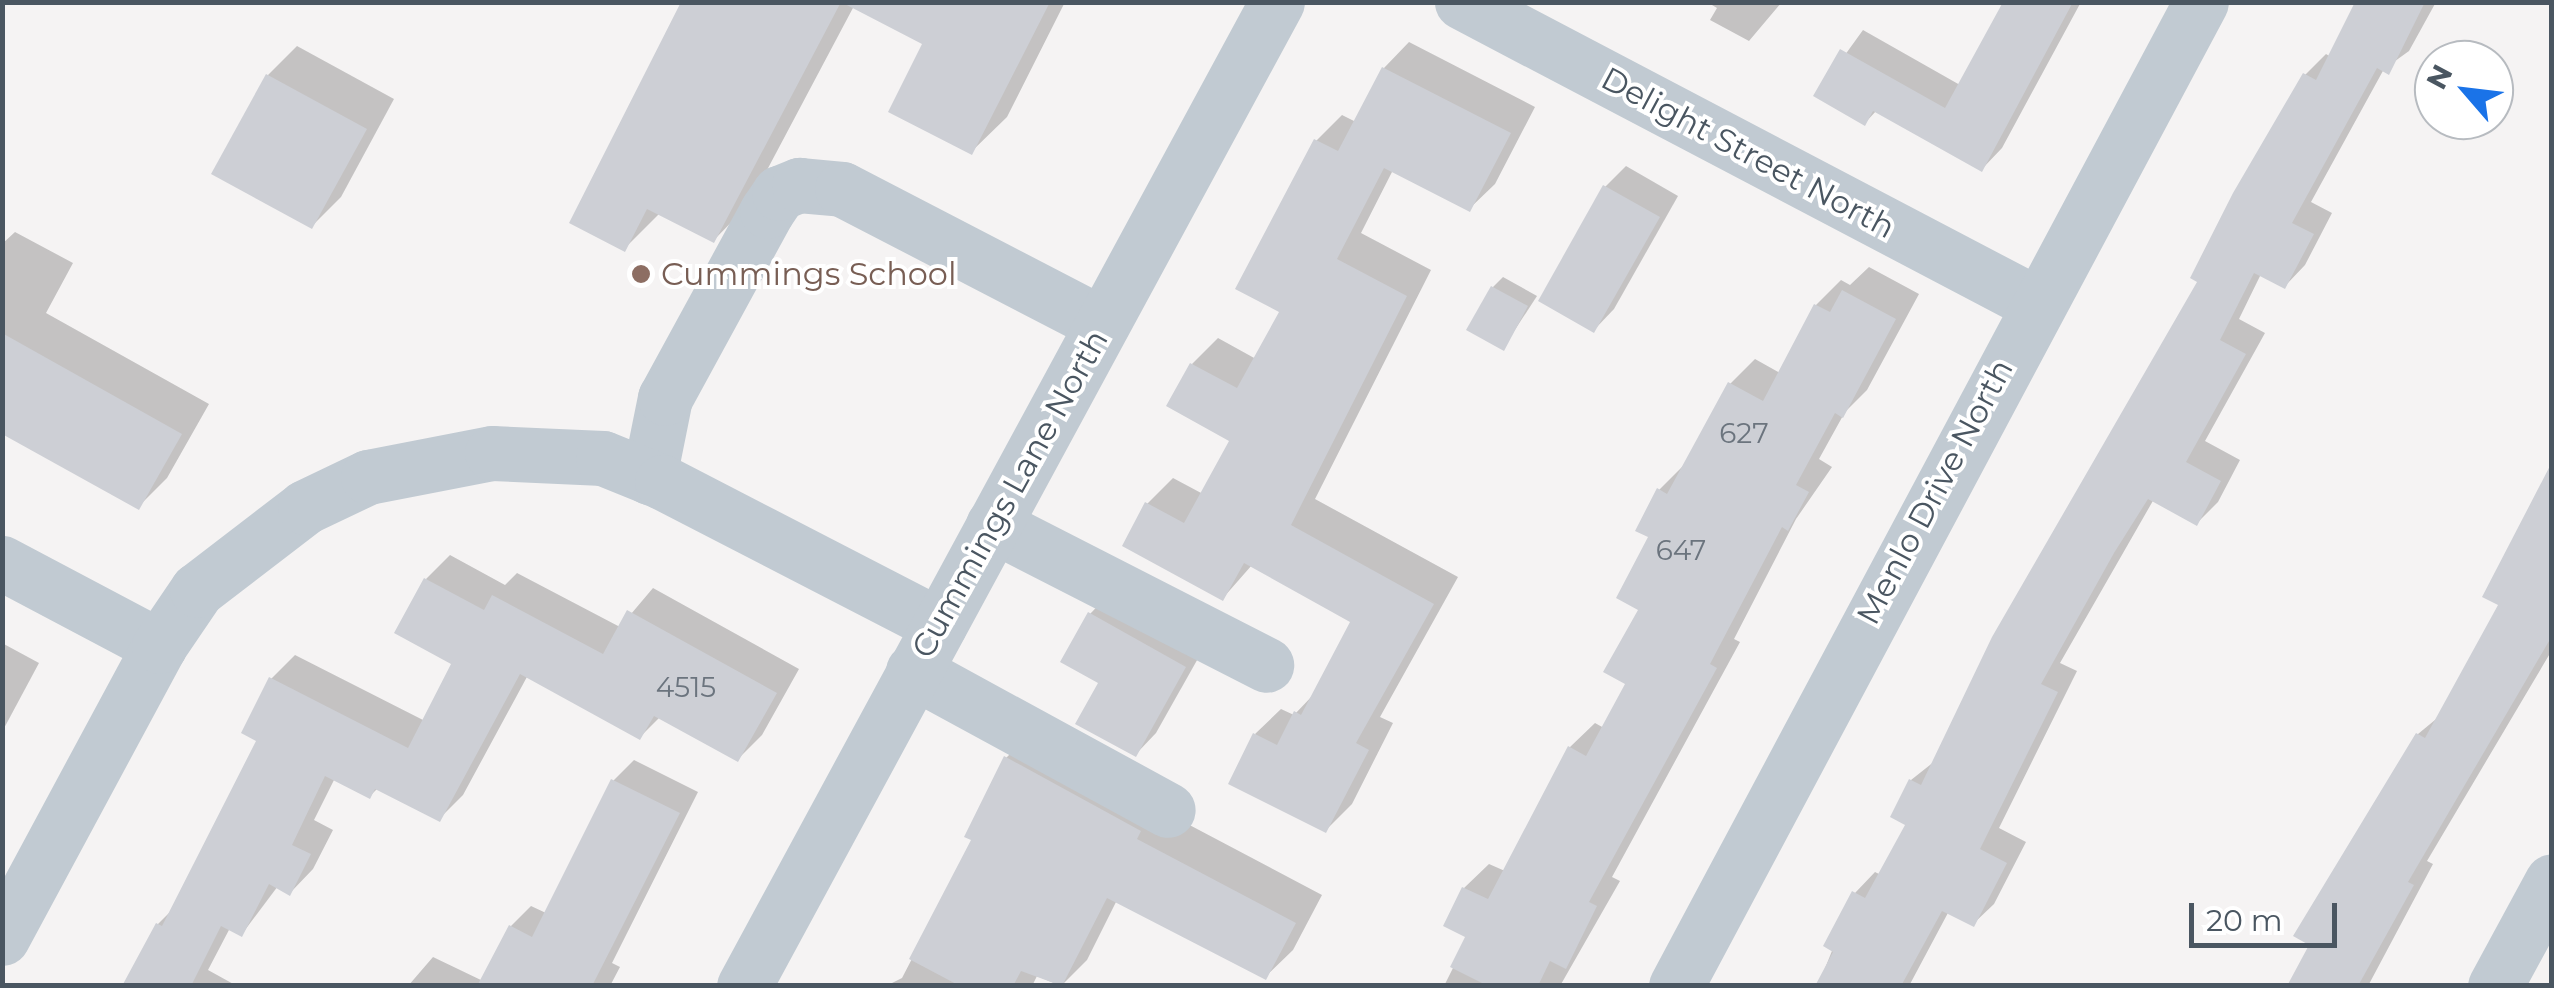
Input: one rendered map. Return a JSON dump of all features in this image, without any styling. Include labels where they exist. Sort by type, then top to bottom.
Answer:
[{"type":"street","name":"Delight Street North","points":[[1462,2],[2035,303]]},
{"type":"street","name":"Menlo Drive North","points":[[1676,986],[2035,303],[2201,2]]},
{"type":"street","name":"Cummings Lane North","points":[[744,986],[1274,4]]},
{"type":"street","points":[[649,477],[665,398],[766,211],[778,194],[799,185],[842,189],[1102,324]]},
{"type":"street","points":[[2,938],[160,646],[198,590],[256,541],[305,507],[368,477],[427,461],[537,452],[602,458],[649,477],[926,648],[1168,810]]},
{"type":"street","points":[[993,525],[1266,665]]},
{"type":"street","points":[[2,564],[160,646]]},
{"type":"street","points":[[2495,986],[2552,881]]},
{"type":"building","points":[[681,2],[841,2],[714,243],[647,209],[625,252],[569,223]]},
{"type":"building","points":[[841,2],[1050,2],[972,155],[888,112],[922,44]]},
{"type":"building","points":[[2003,2],[2073,2],[1982,172],[1873,111],[1865,126],[1813,96],[1840,49],[1945,108]]},
{"type":"building","points":[[2355,2],[2425,2],[2389,75],[2377,68],[2292,223],[2314,234],[2285,289],[2254,273],[2220,340],[2246,354],[2186,462],[2221,481],[2197,526],[2148,499],[2041,684],[2058,692],[1980,849],[2007,863],[1974,927],[1942,911],[1901,986],[1815,986],[1833,952],[1823,946],[1852,891],[1865,898],[1905,825],[1890,817],[1909,779],[1921,785],[1992,637],[2197,282],[2190,278],[2233,193],[2303,73],[2316,80]]},
{"type":"building","points":[[1382,67],[1511,133],[1470,212],[1384,168],[1337,259],[1407,296],[1291,525],[1434,604],[1356,743],[1369,750],[1326,833],[1228,784],[1253,733],[1277,745],[1294,711],[1301,715],[1350,622],[1244,563],[1223,601],[1122,546],[1145,502],[1184,523],[1229,441],[1166,406],[1190,363],[1237,388],[1279,312],[1235,289],[1314,139],[1338,151]]},
{"type":"building","points":[[266,74],[367,129],[312,229],[211,174]]},
{"type":"building","points":[[1603,185],[1660,217],[1594,333],[1538,301]]},
{"type":"building","points":[[1491,286],[1528,306],[1504,351],[1466,330]]},
{"type":"building","points":[[1842,290],[1896,319],[1843,418],[1835,413],[1796,485],[1809,492],[1788,531],[1782,527],[1710,664],[1717,668],[1589,902],[1597,906],[1566,969],[1550,961],[1538,986],[1488,986],[1450,967],[1465,937],[1443,926],[1462,887],[1488,899],[1568,746],[1586,756],[1625,684],[1603,672],[1638,610],[1616,598],[1648,537],[1635,531],[1657,488],[1667,494],[1728,382],[1763,401],[1814,304],[1830,312]]},
{"type":"building","points":[[2,333],[182,434],[139,510],[2,434]]},
{"type":"building","points":[[2552,462],[2552,636],[2408,882],[2414,885],[2358,986],[2287,986],[2309,945],[2293,936],[2416,733],[2425,738],[2498,605],[2482,597]]},
{"type":"building","points":[[424,578],[484,610],[492,595],[603,654],[627,610],[777,693],[738,762],[654,716],[640,740],[520,674],[440,822],[375,789],[370,799],[325,776],[292,845],[311,854],[290,896],[269,884],[242,937],[221,926],[191,986],[122,986],[156,923],[162,926],[256,741],[241,733],[269,677],[408,748],[451,664],[394,633]]},
{"type":"building","points":[[1088,612],[1186,667],[1136,757],[1075,724],[1098,683],[1060,662]]},
{"type":"building","points":[[1004,756],[1141,831],[1137,839],[1296,923],[1266,980],[1107,898],[1062,986],[1021,971],[1013,986],[960,986],[909,959],[971,840],[964,837]]},
{"type":"building","points":[[611,779],[680,813],[592,986],[477,986],[509,925],[532,937]]},
{"type":"place","name":"Cummings School","points":[[641,274]]}]
